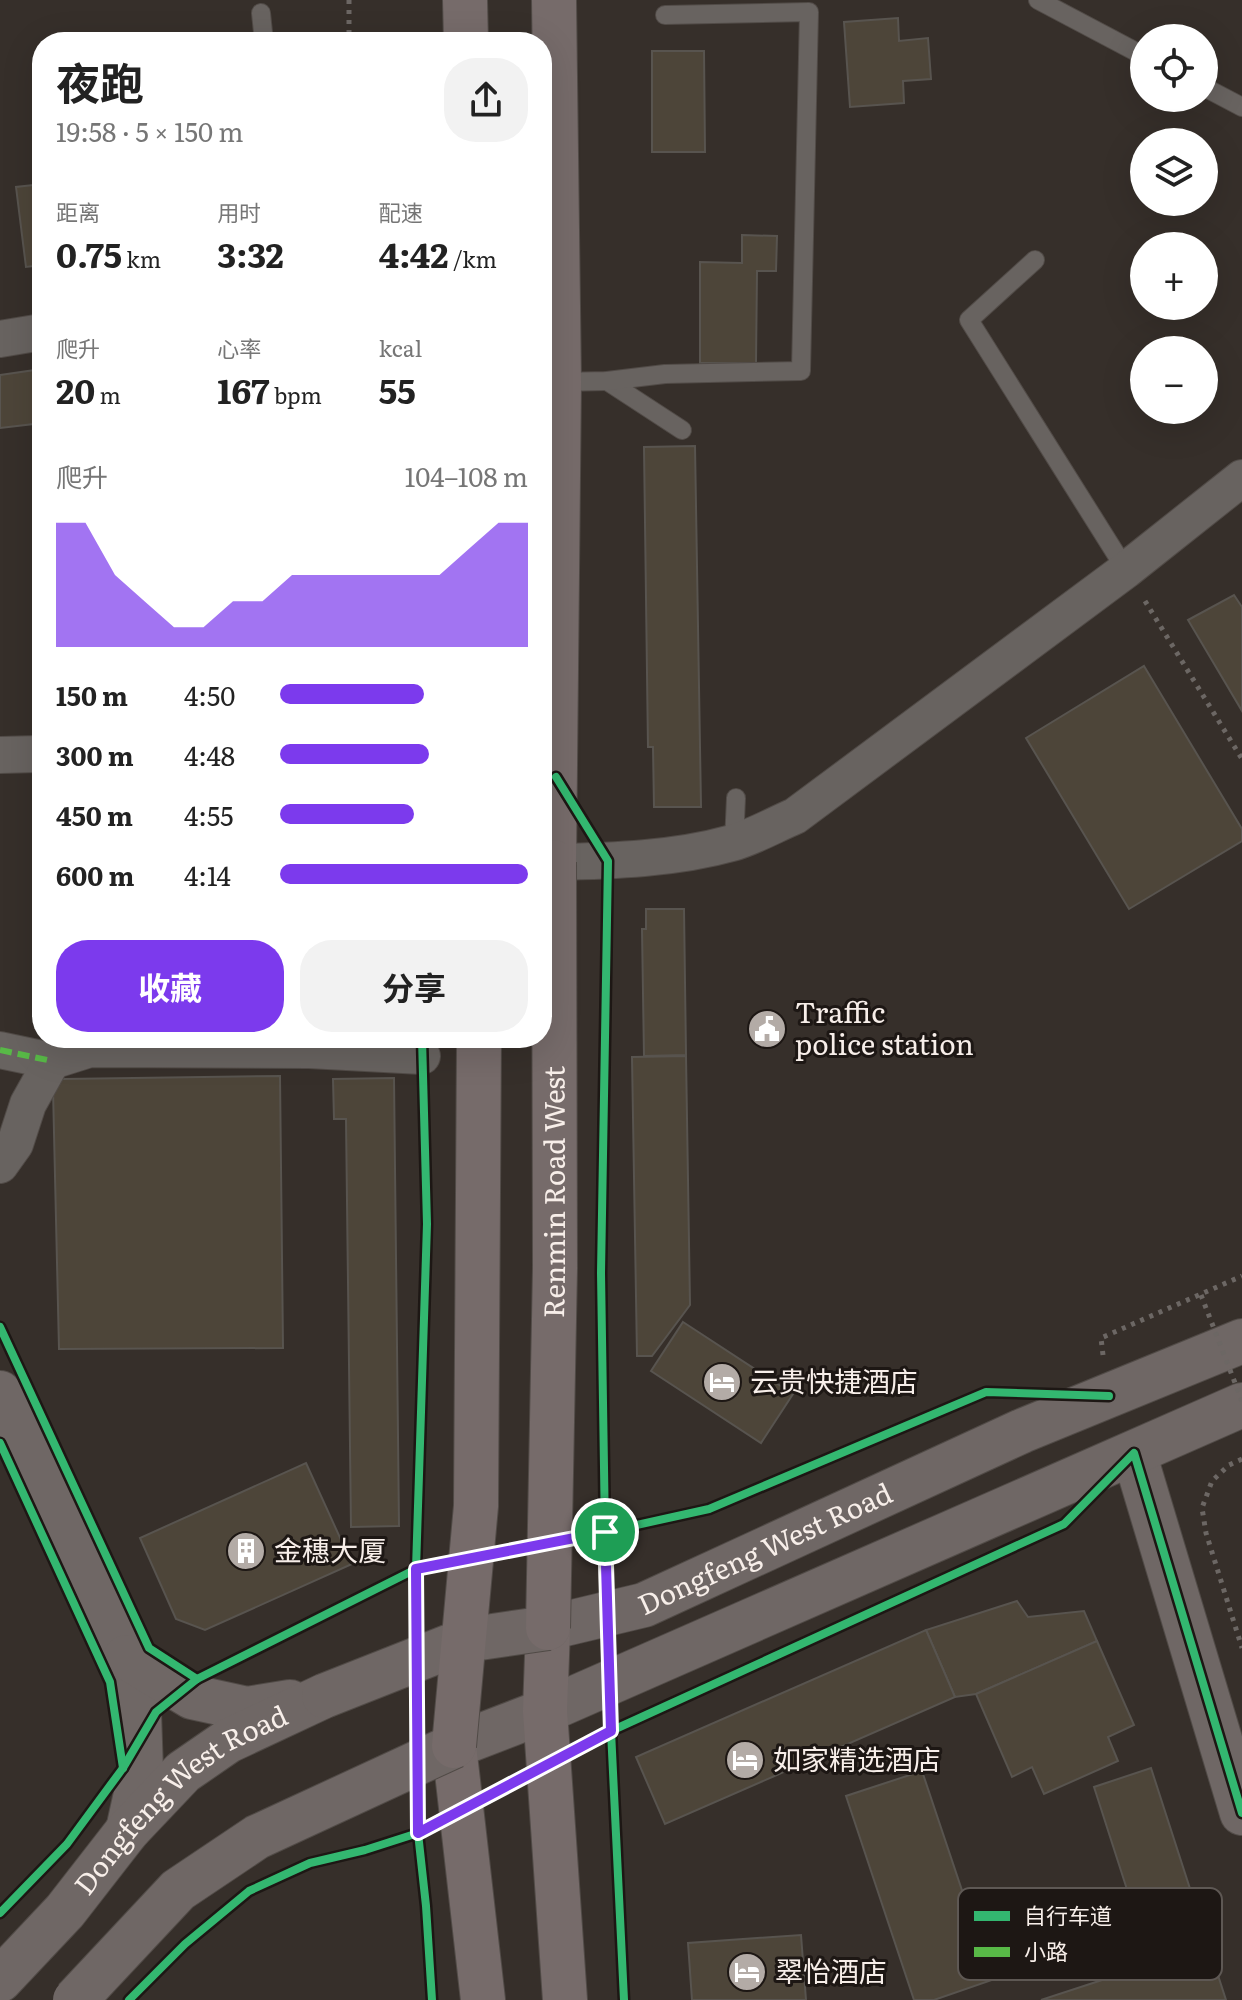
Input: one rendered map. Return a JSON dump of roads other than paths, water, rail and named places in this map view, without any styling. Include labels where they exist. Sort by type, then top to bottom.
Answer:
[{"type":"main road","points":[[465,0],[466,32]]},
{"type":"main road","name":"Renmin Road West","points":[[554,0],[559,382],[554,862],[555,1268],[545,1711],[565,2000]]},
{"type":"main road","points":[[479,1048],[476,1506],[454,1746],[483,2000]]},
{"type":"main road","name":"Dongfeng West Road","points":[[0,1980],[65,1911],[128,1830],[183,1772],[217,1749],[324,1696],[466,1640],[548,1628],[644,1605],[1022,1431],[1242,1341]]},
{"type":"main road","points":[[0,1393],[126,1657],[139,1713],[141,1771],[128,1830]]},
{"type":"main road","points":[[75,2000],[178,1890],[257,1837],[454,1746],[545,1711],[1242,1403]]},
{"type":"main road","points":[[1134,1453],[1242,1813]]},
{"type":"main road","points":[[126,1657],[192,1697],[247,1709],[324,1696]]},
{"type":"street","points":[[0,339],[32,334]]},
{"type":"street","points":[[554,862],[653,856],[734,842],[795,816],[1126,570],[1242,478]]},
{"type":"street","points":[[0,755],[32,754]]},
{"type":"street","points":[[0,1050],[52,1061],[90,1049],[134,1048]]},
{"type":"street","points":[[347,1048],[422,1056]]},
{"type":"street","points":[[0,1165],[15,1144],[28,1104],[52,1061]]},
{"type":"lane","points":[[1038,0],[1130,49]]},
{"type":"lane","points":[[559,382],[607,381],[665,374],[801,371],[809,12],[665,15]]},
{"type":"lane","points":[[261,13],[263,32]]},
{"type":"lane","points":[[1218,94],[1242,107]]},
{"type":"lane","points":[[1035,260],[969,320],[1126,570]]},
{"type":"lane","points":[[607,381],[682,430]]},
{"type":"lane","points":[[734,842],[736,798]]},
{"type":"place","name":"Traffic police station","points":[[767,1029]]},
{"type":"place","name":"云贵快捷酒店","points":[[722,1382]]},
{"type":"place","name":"金穗大厦","points":[[246,1551]]},
{"type":"place","name":"如家精选酒店","points":[[745,1760]]},
{"type":"place","name":"翠怡酒店","points":[[747,1972]]}]
